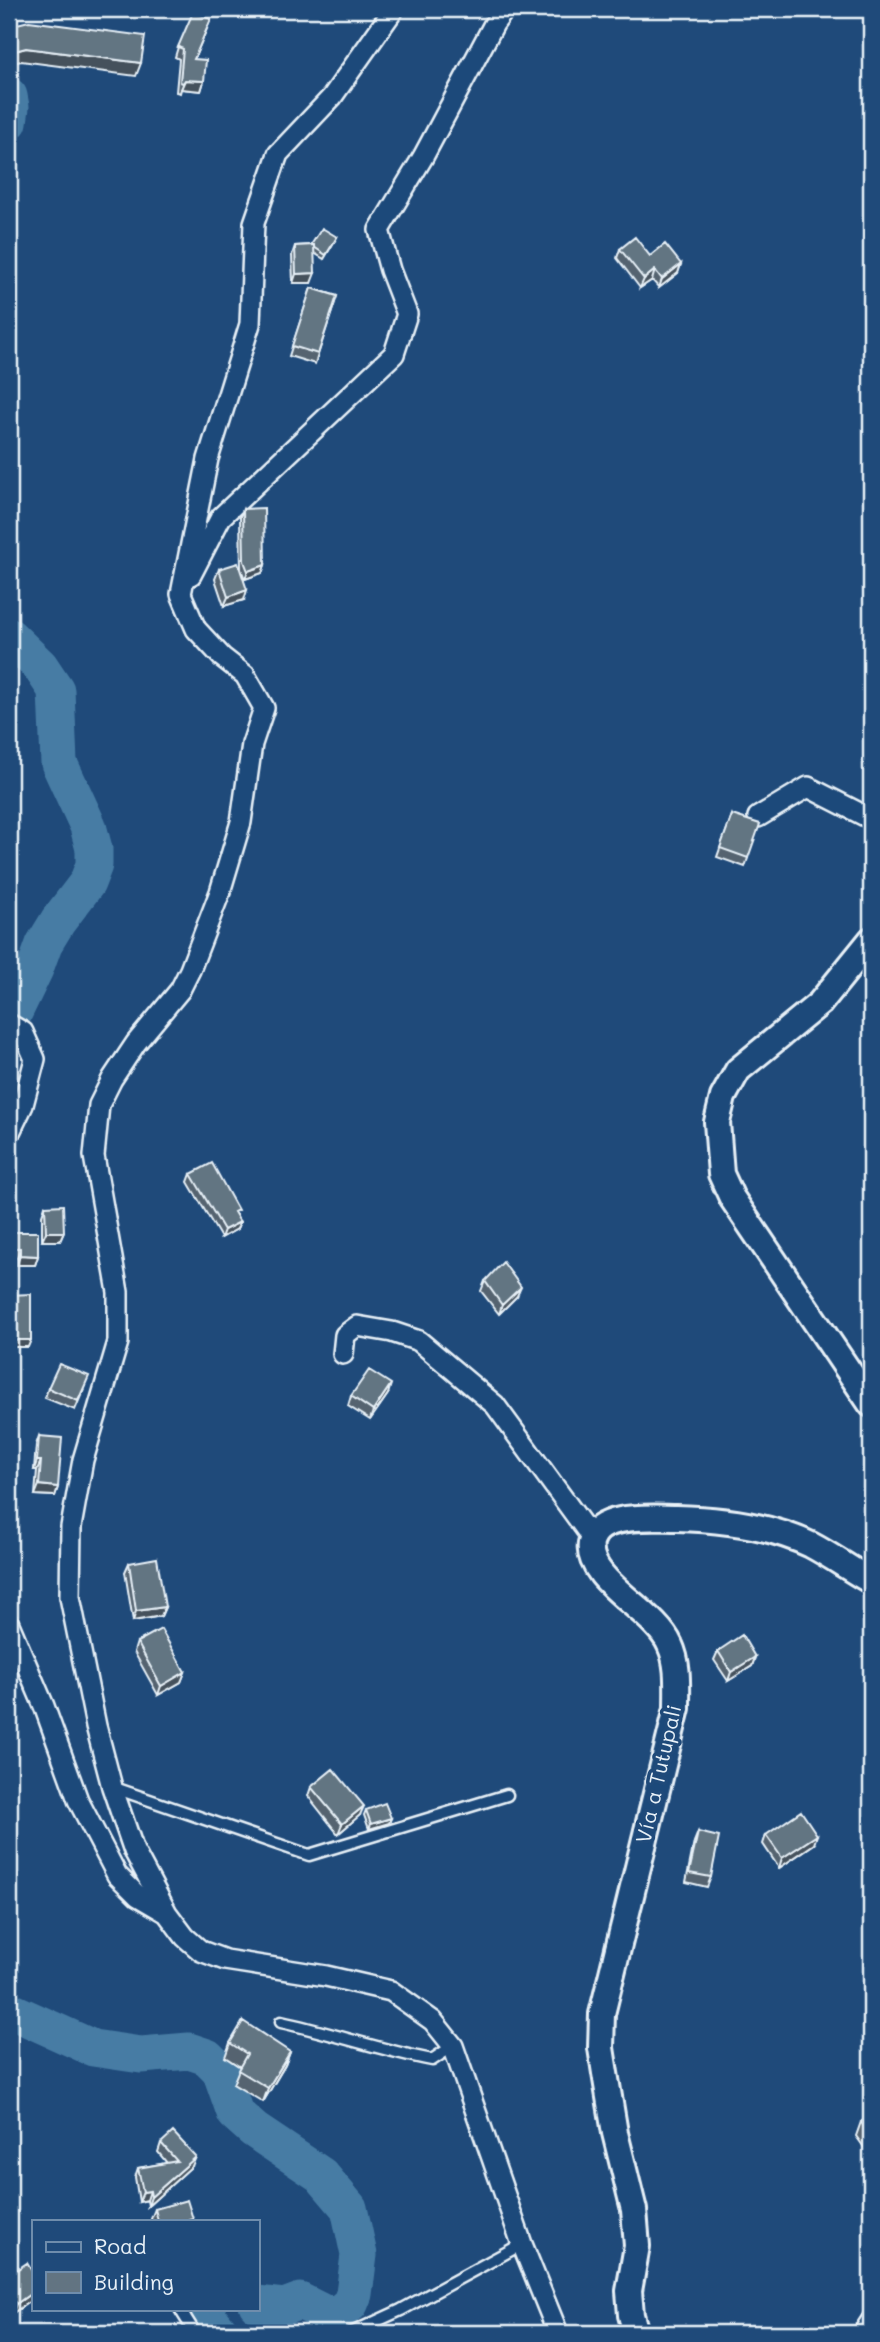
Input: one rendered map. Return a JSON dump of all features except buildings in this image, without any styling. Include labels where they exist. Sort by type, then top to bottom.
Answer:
[{"type":"street","points":[[394,9],[332,97],[278,154],[254,223],[250,324],[208,459],[181,594],[196,629],[222,657],[245,675],[264,708],[252,744],[241,822],[220,892],[190,970],[180,990],[136,1043],[112,1079],[99,1105],[94,1156],[118,1292],[118,1342],[83,1460],[72,1527],[70,1597],[96,1726],[112,1787],[134,1851],[167,1913],[184,1937],[201,1951],[225,1959],[340,1978],[391,1991],[433,2021],[453,2046],[522,2244],[558,2333]]},
{"type":"street","points":[[181,594],[221,517],[394,354],[407,314],[390,270],[379,230],[423,157],[494,24],[505,9]]},
{"type":"street","points":[[758,817],[808,787],[871,818]]},
{"type":"street","points":[[871,940],[820,1003],[738,1070],[723,1097],[717,1122],[721,1174],[732,1198],[871,1404]]},
{"type":"street","points":[[9,1134],[23,1105],[35,1059],[23,1032],[12,1026]]},
{"type":"street","points":[[343,1354],[345,1335],[357,1326],[392,1332],[419,1341],[495,1405],[592,1538],[598,1530],[622,1519],[701,1518],[738,1521],[811,1545],[871,1581]]},
{"type":"street","name":"Vía a Tutupali","points":[[592,1538],[591,1558],[597,1571],[662,1631],[671,1646],[678,1674],[677,1708],[602,2014],[601,2048],[605,2073],[615,2133],[634,2210],[637,2246],[629,2291],[636,2333]]},
{"type":"street","points":[[9,1624],[44,1706],[78,1800],[117,1875],[138,1896],[167,1913]]},
{"type":"lane","points":[[112,1787],[309,1855],[507,1795]]},
{"type":"lane","points":[[281,2022],[317,2029],[389,2052],[432,2060],[453,2046]]},
{"type":"lane","points":[[351,2333],[401,2310],[522,2244]]},
{"type":"lane","points":[[181,2310],[195,2333]]},
{"type":"lane","points":[[858,2333],[871,2314]]},
{"type":"waterway","points":[[9,96],[9,122]]},
{"type":"waterway","points":[[9,636],[40,666],[56,690],[59,763],[88,826],[94,849],[94,865],[87,883],[44,944],[9,1023]]},
{"type":"waterway","points":[[9,2010],[93,2048],[141,2055],[189,2051],[207,2057],[220,2070],[235,2113],[254,2130],[321,2175],[349,2208],[359,2255],[354,2294],[350,2304],[338,2314],[322,2312],[300,2301],[284,2307],[259,2304]]},
{"type":"waterway","points":[[203,2310],[221,2333]]}]
